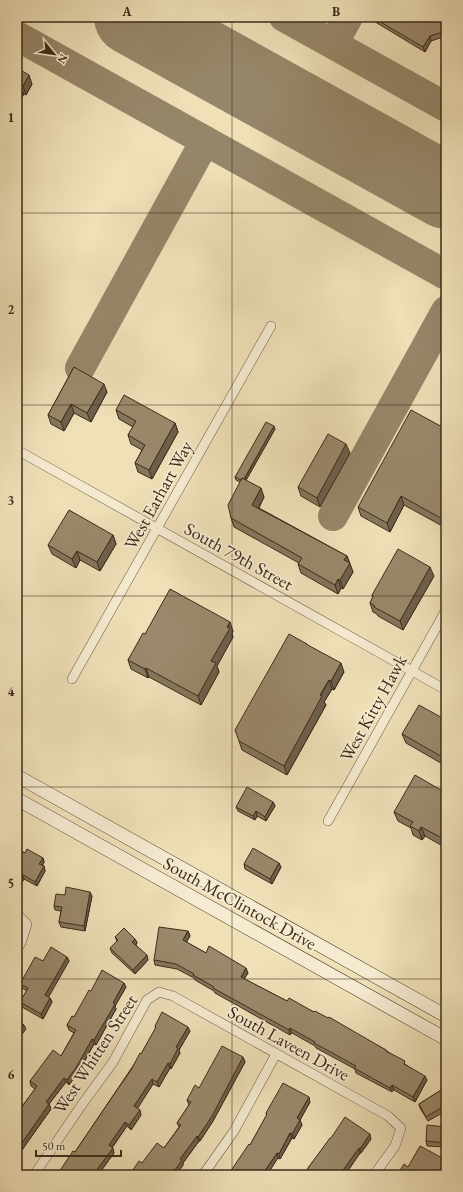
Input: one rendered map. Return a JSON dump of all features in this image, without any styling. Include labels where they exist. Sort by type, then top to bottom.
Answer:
[{"type":"main road","name":"South McClintock Drive","points":[[17,776],[446,1016]]},
{"type":"main road","name":"South McClintock Drive","points":[[17,799],[446,1039]]},
{"type":"street","name":"West Earhart Way","points":[[72,679],[271,326]]},
{"type":"street","name":"South 79th Street","points":[[17,450],[446,690]]},
{"type":"street","name":"West Kitty Hawk","points":[[328,821],[446,610]]},
{"type":"street","points":[[17,914],[27,924],[21,943],[17,949]]},
{"type":"street","name":"South Laveen Drive","points":[[159,992],[172,996],[388,1116],[401,1128],[395,1146],[374,1175]]},
{"type":"street","name":"West Whitten Street","points":[[34,1175],[113,1062],[147,1000],[159,992]]},
{"type":"street","points":[[203,1175],[234,1131],[276,1054]]},
{"type":"building","points":[[372,17],[446,17],[446,31],[430,36],[423,47]]},
{"type":"building","points":[[17,68],[29,75],[23,86],[20,85],[17,91]]},
{"type":"building","points":[[74,367],[104,384],[87,413],[71,404],[61,422],[48,415]]},
{"type":"building","points":[[124,395],[175,423],[149,470],[135,463],[145,445],[128,435],[136,421],[116,410]]},
{"type":"building","points":[[411,410],[446,429],[446,521],[401,496],[387,523],[358,507]]},
{"type":"building","points":[[266,422],[274,426],[244,479],[242,478],[241,480],[235,477]]},
{"type":"building","points":[[328,434],[346,444],[317,498],[298,487]]},
{"type":"building","points":[[242,478],[261,488],[252,505],[347,556],[344,560],[350,563],[340,580],[338,579],[335,585],[298,564],[302,558],[231,518],[228,505]]},
{"type":"building","points":[[69,510],[113,535],[97,562],[77,551],[72,559],[48,545]]},
{"type":"building","points":[[398,549],[430,567],[400,621],[374,607],[375,606],[370,603],[373,596],[372,595]]},
{"type":"building","points":[[170,589],[230,622],[227,627],[230,628],[211,661],[216,663],[198,696],[128,660],[143,633],[145,634]]},
{"type":"building","points":[[289,634],[341,663],[331,681],[329,680],[320,695],[322,696],[284,766],[239,741],[235,730]]},
{"type":"building","points":[[419,705],[446,720],[446,759],[402,734]]},
{"type":"building","points":[[415,775],[446,793],[446,840],[421,827],[419,831],[410,826],[413,822],[394,812]]},
{"type":"building","points":[[247,787],[273,802],[265,817],[256,811],[253,816],[236,807]]},
{"type":"building","points":[[253,848],[279,863],[270,879],[244,864]]},
{"type":"building","points":[[17,849],[25,853],[27,849],[43,858],[39,864],[44,866],[35,882],[22,874],[17,883]]},
{"type":"building","points":[[66,887],[90,892],[84,926],[59,922],[62,907],[54,906],[56,894],[65,895]]},
{"type":"building","points":[[159,927],[188,931],[183,940],[206,953],[209,946],[246,968],[241,977],[287,1001],[289,998],[314,1012],[315,1011],[328,1018],[329,1017],[405,1061],[404,1064],[425,1076],[413,1097],[392,1085],[390,1088],[354,1068],[356,1066],[290,1028],[289,1030],[213,988],[214,987],[176,964],[154,960]]},
{"type":"building","points":[[124,928],[135,939],[132,942],[147,955],[133,970],[110,948],[118,940],[115,937]]},
{"type":"building","points":[[51,947],[67,957],[45,995],[50,998],[41,1014],[20,1002],[28,988],[20,984],[35,957],[43,961]]},
{"type":"building","points":[[102,970],[124,983],[113,1003],[115,1004],[94,1040],[92,1039],[77,1066],[67,1080],[64,1078],[46,1102],[49,1104],[17,1150],[17,1112],[37,1086],[30,1081],[53,1050],[61,1056],[76,1030],[67,1025],[72,1016],[74,1017],[89,990],[91,991]]},
{"type":"building","points":[[162,1012],[188,1027],[176,1047],[178,1048],[170,1064],[168,1063],[157,1082],[152,1079],[134,1106],[140,1110],[129,1125],[125,1122],[109,1145],[113,1148],[93,1175],[57,1175],[73,1151],[75,1152],[131,1070],[156,1027],[155,1026]]},
{"type":"building","points":[[17,1019],[24,1025],[17,1034]]},
{"type":"building","points":[[222,1046],[243,1057],[212,1116],[198,1137],[197,1136],[180,1159],[182,1160],[175,1170],[174,1169],[170,1175],[130,1174],[139,1161],[142,1163],[157,1143],[164,1148],[181,1125],[177,1123],[191,1102],[187,1100],[195,1085],[199,1088]]},
{"type":"building","points":[[283,1083],[309,1097],[297,1118],[300,1120],[292,1134],[290,1133],[279,1154],[277,1153],[262,1175],[228,1175],[249,1144],[250,1145]]},
{"type":"building","points":[[446,1087],[446,1105],[426,1117],[419,1104]]},
{"type":"building","points":[[345,1117],[370,1134],[360,1149],[359,1148],[341,1175],[306,1175],[307,1173],[305,1172]]},
{"type":"building","points":[[427,1125],[446,1127],[446,1143],[426,1141]]},
{"type":"building","points":[[420,1146],[446,1160],[437,1175],[397,1175],[404,1164],[408,1167]]},
{"type":"taxiway","points":[[284,17],[446,107]]},
{"type":"taxiway","points":[[333,44],[348,17]]},
{"type":"taxiway","points":[[17,36],[446,275]]},
{"type":"taxiway","points":[[80,368],[205,141]]},
{"type":"taxiway","points":[[333,516],[446,311]]},
{"type":"runway","points":[[132,17],[446,191]]}]
